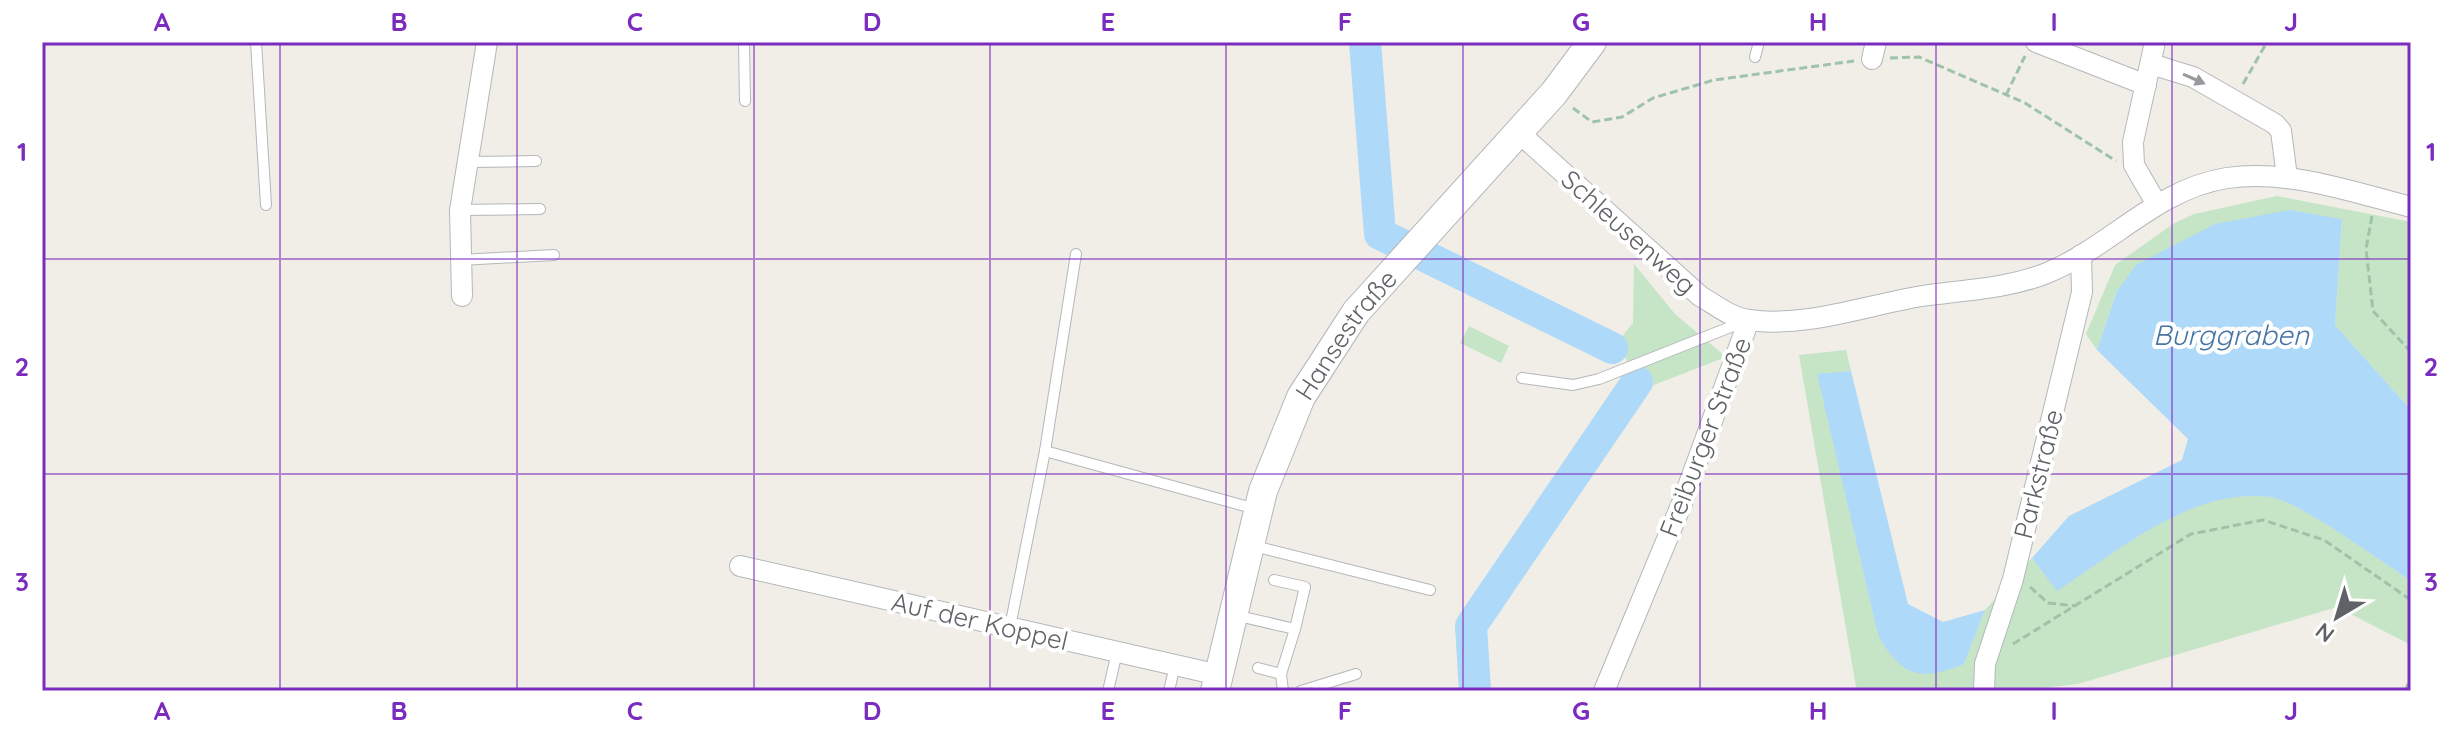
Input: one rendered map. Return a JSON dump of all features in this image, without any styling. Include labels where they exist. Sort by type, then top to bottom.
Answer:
[{"type":"main road","name":"Hansestraße","points":[[1217,683],[1258,509],[1280,443],[1301,397],[1356,312],[1554,93],[1592,42]]},
{"type":"street","points":[[462,296],[460,210],[487,42]]},
{"type":"street","points":[[2155,42],[2133,142],[2134,165],[2156,203]]},
{"type":"street","points":[[2031,49],[2146,85]]},
{"type":"street","points":[[2151,64],[2193,77],[2281,131],[2287,177]]},
{"type":"street","name":"Schleusenweg","points":[[1517,131],[1700,296],[1732,316],[1749,320]]},
{"type":"street","name":"Freiburger Straße","points":[[1604,691],[1682,503],[1749,320],[1783,320],[2004,285],[2046,274],[2081,255],[2156,203],[2223,179],[2287,177],[2411,207]]},
{"type":"street","name":"Parkstraße","points":[[1984,691],[1985,664],[2013,579],[2082,292],[2081,255]]},
{"type":"street","name":"Auf der Koppel","points":[[740,566],[1175,665],[1217,683]]},
{"type":"lane","points":[[256,42],[266,205]]},
{"type":"lane","points":[[744,42],[745,101]]},
{"type":"lane","points":[[1755,57],[1759,42]]},
{"type":"lane","points":[[468,162],[536,161]]},
{"type":"lane","points":[[460,210],[540,209]]},
{"type":"lane","points":[[1010,627],[1045,451],[1076,254]]},
{"type":"lane","points":[[461,260],[554,255]]},
{"type":"lane","points":[[1522,378],[1573,385],[1749,320]]},
{"type":"lane","points":[[1045,451],[1258,509]]},
{"type":"lane","points":[[1248,544],[1430,590]]},
{"type":"lane","points":[[1274,580],[1305,587],[1281,674],[1283,691]]},
{"type":"lane","points":[[1232,615],[1295,629]]},
{"type":"lane","points":[[1108,691],[1117,652]]},
{"type":"lane","points":[[1169,691],[1175,665]]},
{"type":"lane","points":[[1258,668],[1281,674]]},
{"type":"lane","points":[[1301,691],[1356,674]]},
{"type":"path","points":[[2234,100],[2267,42]]},
{"type":"path","points":[[2006,95],[2031,49]]},
{"type":"path","points":[[1573,108],[1592,122],[1607,120],[1622,117],[1653,98],[1714,80],[1874,50],[1919,57],[2025,103],[2121,164],[2134,165]]},
{"type":"path","points":[[2375,198],[2366,249],[2373,311],[2411,352]]},
{"type":"path","points":[[1985,664],[2028,633],[2191,534],[2263,520],[2324,540],[2411,600]]},
{"type":"path","points":[[2013,579],[2028,586],[2048,603],[2076,606]]},
{"type":"path","points":[[2405,691],[2411,678]]},
{"type":"green space","points":[[2277,196],[2411,222],[2411,410],[2335,325],[2342,219],[2117,291],[2097,350],[2086,334],[2115,265],[2173,224],[2194,214]]},
{"type":"green space","points":[[1634,264],[1675,314],[1726,357],[1636,392],[1642,383],[1616,344],[1633,323]]},
{"type":"green space","points":[[1469,326],[1509,346],[1501,363],[1460,343]]},
{"type":"green space","points":[[1846,350],[1851,371],[1818,375],[1878,635],[1964,664],[1985,610],[2032,558],[2057,590],[2131,541],[2184,511],[2212,501],[2241,496],[2270,497],[2300,509],[2411,581],[2411,645],[2337,607],[2078,684],[2018,691],[1865,691],[1856,687],[1799,355]]},
{"type":"water","name":"Burggraben","points":[[2290,210],[2342,219],[2335,325],[2411,410],[2411,581],[2300,509],[2270,497],[2241,497],[2212,502],[2157,525],[2057,591],[2032,558],[2069,516],[2182,460],[2188,439],[2097,350],[2117,291],[2136,265],[2215,224]]},
{"type":"water","points":[[1851,371],[1908,604],[1943,622],[1985,610],[1964,664],[1949,670],[1924,674],[1914,672],[1895,660],[1878,635],[1817,374]]},
{"type":"waterway","points":[[1365,42],[1380,234],[1612,348]]},
{"type":"waterway","points":[[1475,691],[1471,626],[1637,382]]}]
